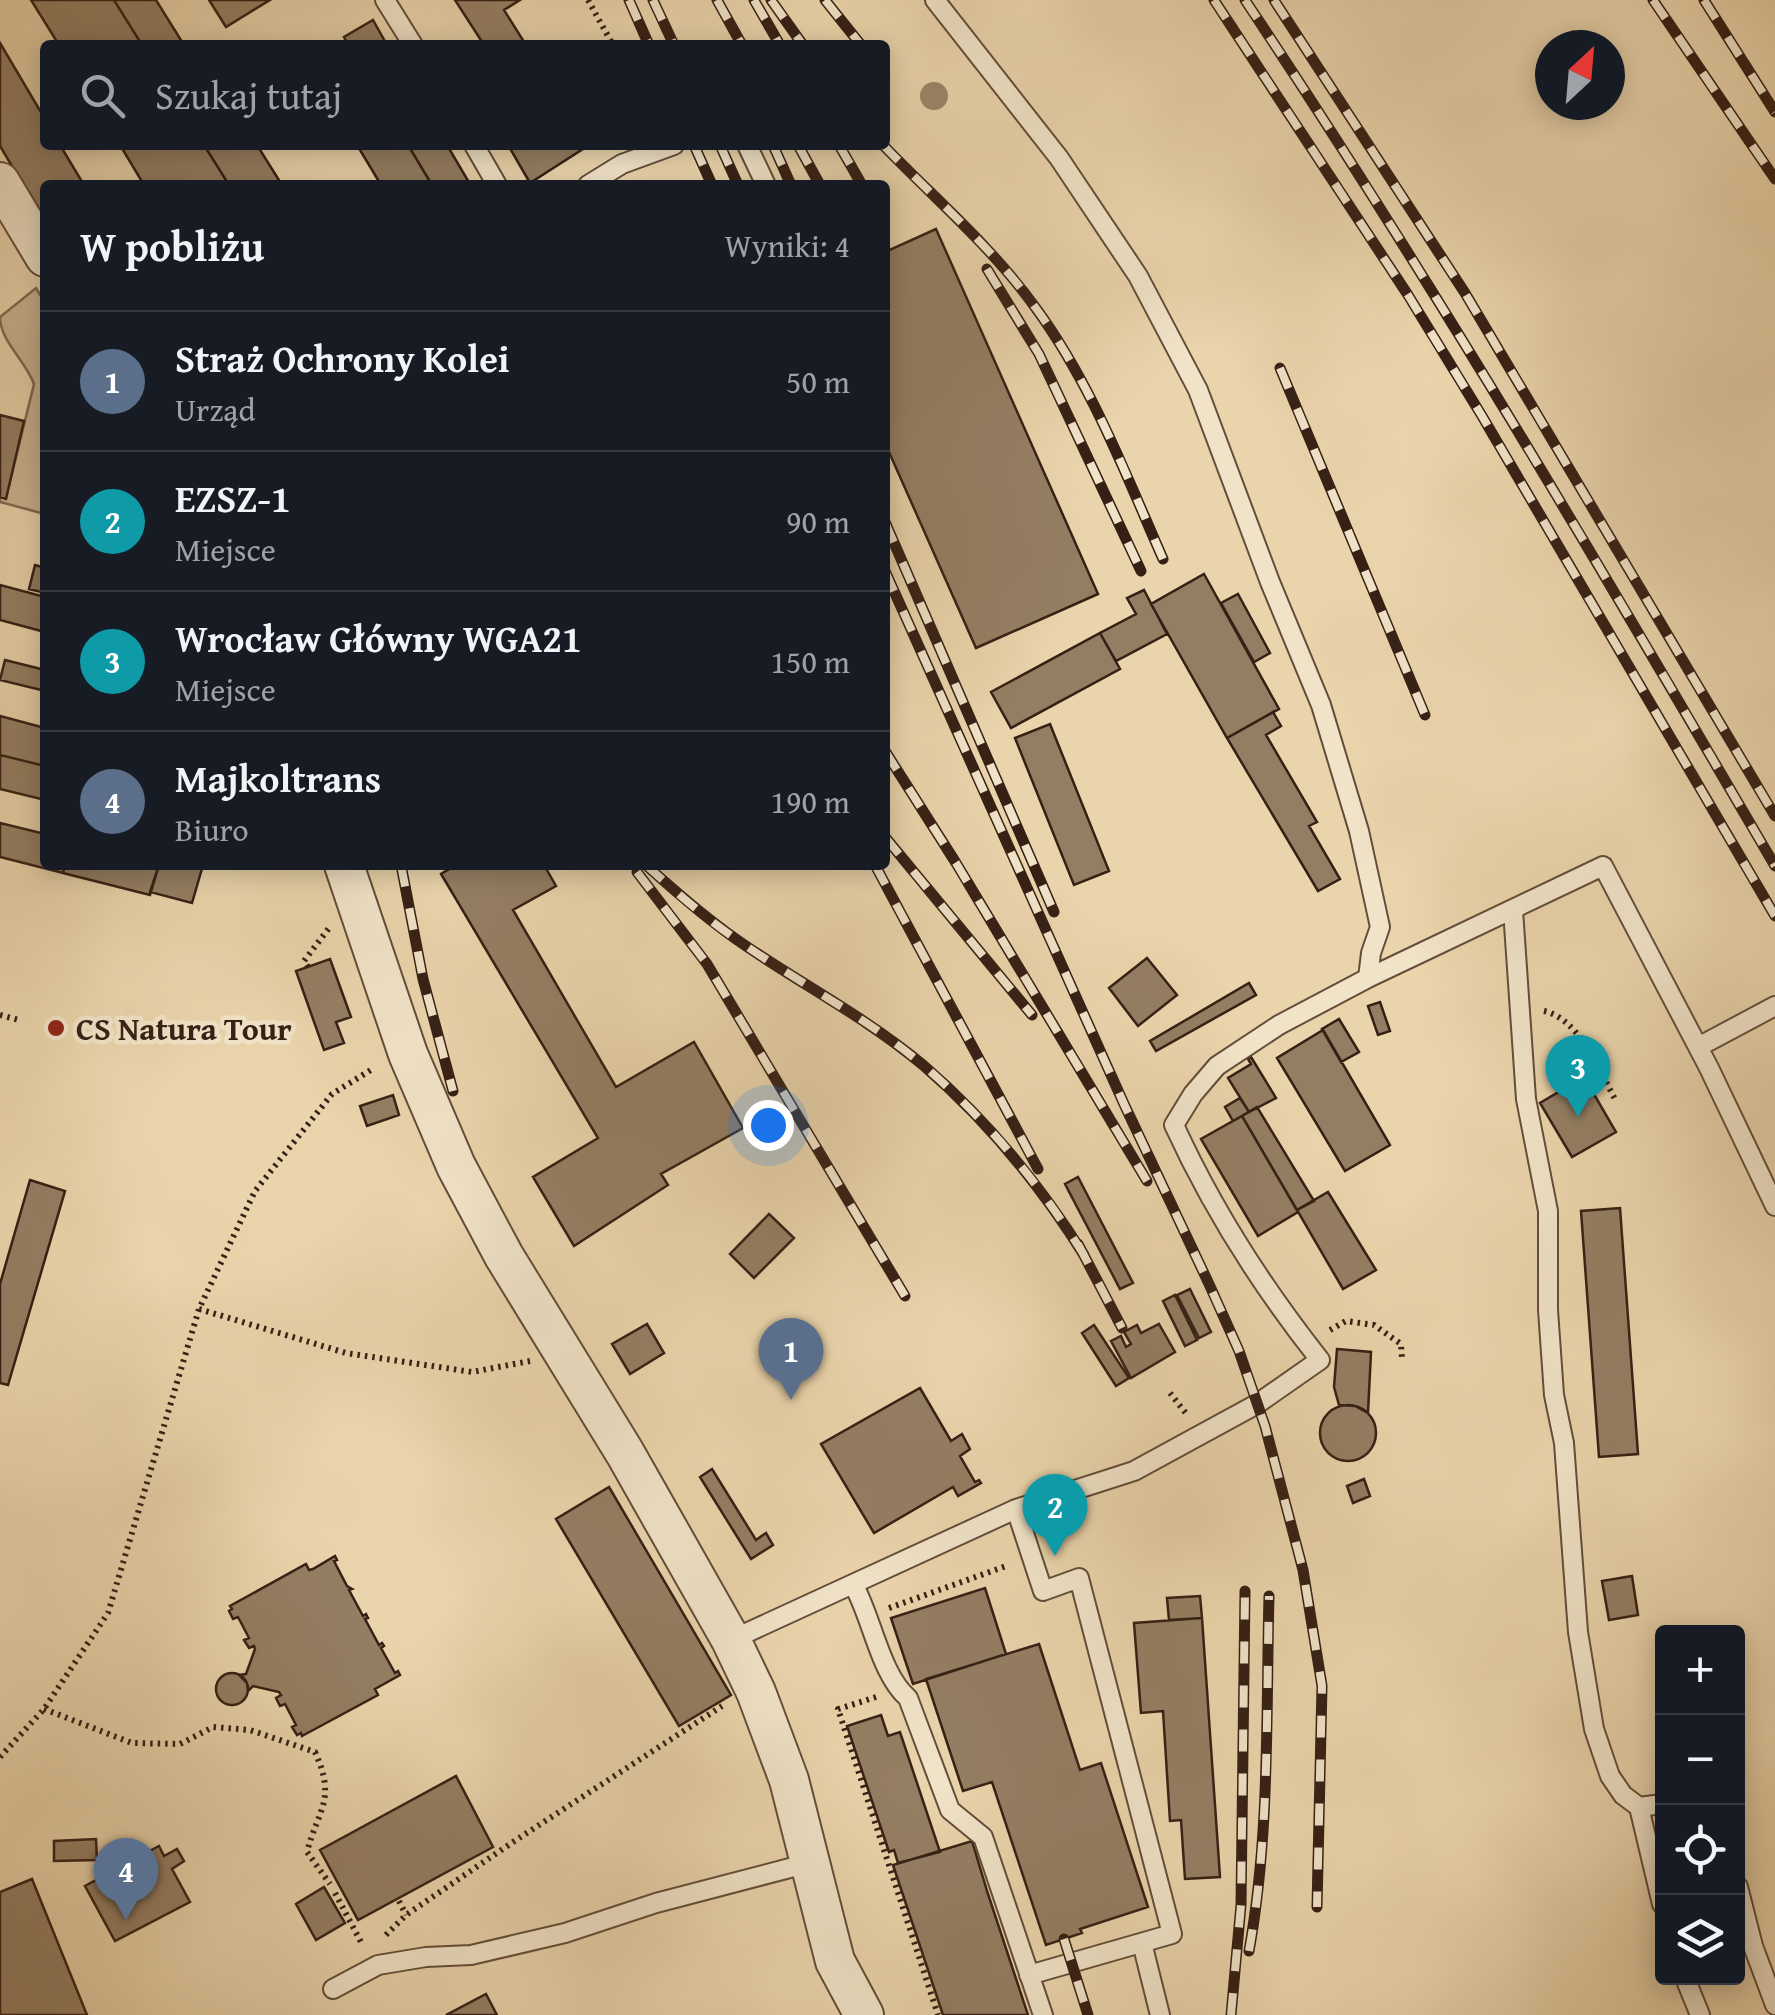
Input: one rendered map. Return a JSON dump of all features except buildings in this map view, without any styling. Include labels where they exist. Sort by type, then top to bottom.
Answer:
[{"type":"street","points":[[0,182],[40,249]]},
{"type":"street","points":[[346,870],[408,1054],[456,1166],[558,1348],[625,1453],[753,1686],[789,1780],[835,1961],[864,2015]]},
{"type":"lane","points":[[385,0],[410,40]]},
{"type":"lane","points":[[935,0],[1059,158],[1138,276],[1198,390],[1321,705],[1359,831],[1380,927],[1368,978]]},
{"type":"lane","points":[[477,150],[494,180]]},
{"type":"lane","points":[[596,180],[622,164],[660,150]]},
{"type":"lane","points":[[749,150],[764,180]]},
{"type":"lane","points":[[731,1640],[1016,1510],[1134,1471],[1243,1412],[1320,1360],[1282,1310],[1197,1176],[1174,1125],[1217,1066],[1279,1025],[1603,866],[1698,1046],[1775,1206]]},
{"type":"lane","points":[[1514,910],[1526,1099],[1548,1211],[1548,1310],[1554,1395],[1567,1478],[1578,1632],[1594,1729],[1610,1776],[1623,1795],[1639,1807],[1660,1895]]},
{"type":"lane","points":[[1698,1046],[1775,1006]]},
{"type":"lane","points":[[1016,1510],[1043,1591],[1078,1578],[1172,1934],[1028,1975]]},
{"type":"lane","points":[[853,1584],[895,1688],[908,1698],[950,1810],[982,1837],[1043,2015]]},
{"type":"lane","points":[[1639,1807],[1655,1805]]},
{"type":"lane","points":[[333,1989],[378,1965],[472,1955],[528,1942],[809,1863]]},
{"type":"lane","points":[[1740,1895],[1752,1946],[1775,2005]]},
{"type":"lane","points":[[1142,1943],[1160,2015]]},
{"type":"lane","points":[[1688,1985],[1700,2015]]},
{"type":"path","points":[[588,0],[610,40]]},
{"type":"path","points":[[1520,1005],[1554,1013],[1575,1032],[1616,1101]]},
{"type":"path","points":[[0,1015],[19,1020]]},
{"type":"path","points":[[0,1757],[44,1709],[108,1613],[199,1309],[256,1191],[332,1094],[383,1063],[408,1054]]},
{"type":"path","points":[[199,1309],[346,1353],[472,1372],[530,1362],[558,1348]]},
{"type":"path","points":[[1310,1346],[1346,1320],[1362,1322],[1396,1337],[1402,1344],[1402,1359]]},
{"type":"path","points":[[869,1616],[1032,1557]]},
{"type":"path","points":[[380,1940],[406,1915],[753,1686]]},
{"type":"path","points":[[895,1688],[838,1709],[938,2015]]},
{"type":"path","points":[[44,1709],[132,1743],[180,1744],[214,1727],[250,1730],[316,1752],[323,1769],[326,1801],[307,1852],[330,1884]]},
{"type":"path","points":[[335,1893],[367,1953]]},
{"type":"path","points":[[399,1900],[406,1915]]},
{"type":"shaded area","points":[[36,288],[40,295],[40,513],[0,502],[0,497],[6,498],[34,384],[4,334],[0,317]]},
{"type":"railway","points":[[629,0],[647,40]]},
{"type":"railway","points":[[653,0],[672,40]]},
{"type":"railway","points":[[717,0],[739,40]]},
{"type":"railway","points":[[754,0],[777,40]]},
{"type":"railway","points":[[771,0],[799,40]]},
{"type":"railway","points":[[825,0],[857,40]]},
{"type":"railway","points":[[1214,0],[1408,295],[1775,916]]},
{"type":"railway","points":[[1245,0],[1450,321],[1775,866]]},
{"type":"railway","points":[[1274,0],[1465,293],[1775,816]]},
{"type":"railway","points":[[1653,0],[1775,179]]},
{"type":"railway","points":[[1704,0],[1775,112]]},
{"type":"railway","points":[[696,150],[710,180]]},
{"type":"railway","points":[[722,150],[736,180]]},
{"type":"railway","points":[[775,150],[789,180]]},
{"type":"railway","points":[[801,150],[817,180]]},
{"type":"railway","points":[[842,150],[859,180]]},
{"type":"railway","points":[[888,150],[1000,264],[1055,336],[1106,429],[1163,559]]},
{"type":"railway","points":[[987,269],[1039,354],[1141,571]]},
{"type":"railway","points":[[1280,368],[1425,715]]},
{"type":"railway","points":[[890,534],[1054,912]]},
{"type":"railway","points":[[890,582],[1239,1351],[1265,1426],[1303,1570],[1322,1686],[1317,1907]]},
{"type":"railway","points":[[890,759],[1147,1181]]},
{"type":"railway","points":[[890,843],[1032,1015]]},
{"type":"railway","points":[[402,870],[423,979],[453,1091]]},
{"type":"railway","points":[[652,870],[733,937],[923,1065],[1011,1154],[1084,1255]]},
{"type":"railway","points":[[878,870],[1038,1169]]},
{"type":"railway","points":[[637,872],[707,964],[905,1296]]},
{"type":"railway","points":[[1078,1244],[1122,1328]]},
{"type":"railway","points":[[1231,2015],[1241,1905],[1245,1591]]},
{"type":"railway","points":[[1249,1951],[1264,1819],[1269,1596]]},
{"type":"railway","points":[[1064,1939],[1088,2015]]},
{"type":"place","name":"CS Natura Tour","points":[[56,1028]]},
{"type":"place","name":"Wrocław Główny WGA21","points":[[1578,1117]]},
{"type":"place","name":"Straż Ochrony Kolei","points":[[791,1400]]},
{"type":"place","name":"EZSZ-1","points":[[1055,1556]]},
{"type":"place","name":"Majkoltrans","points":[[126,1920]]}]
